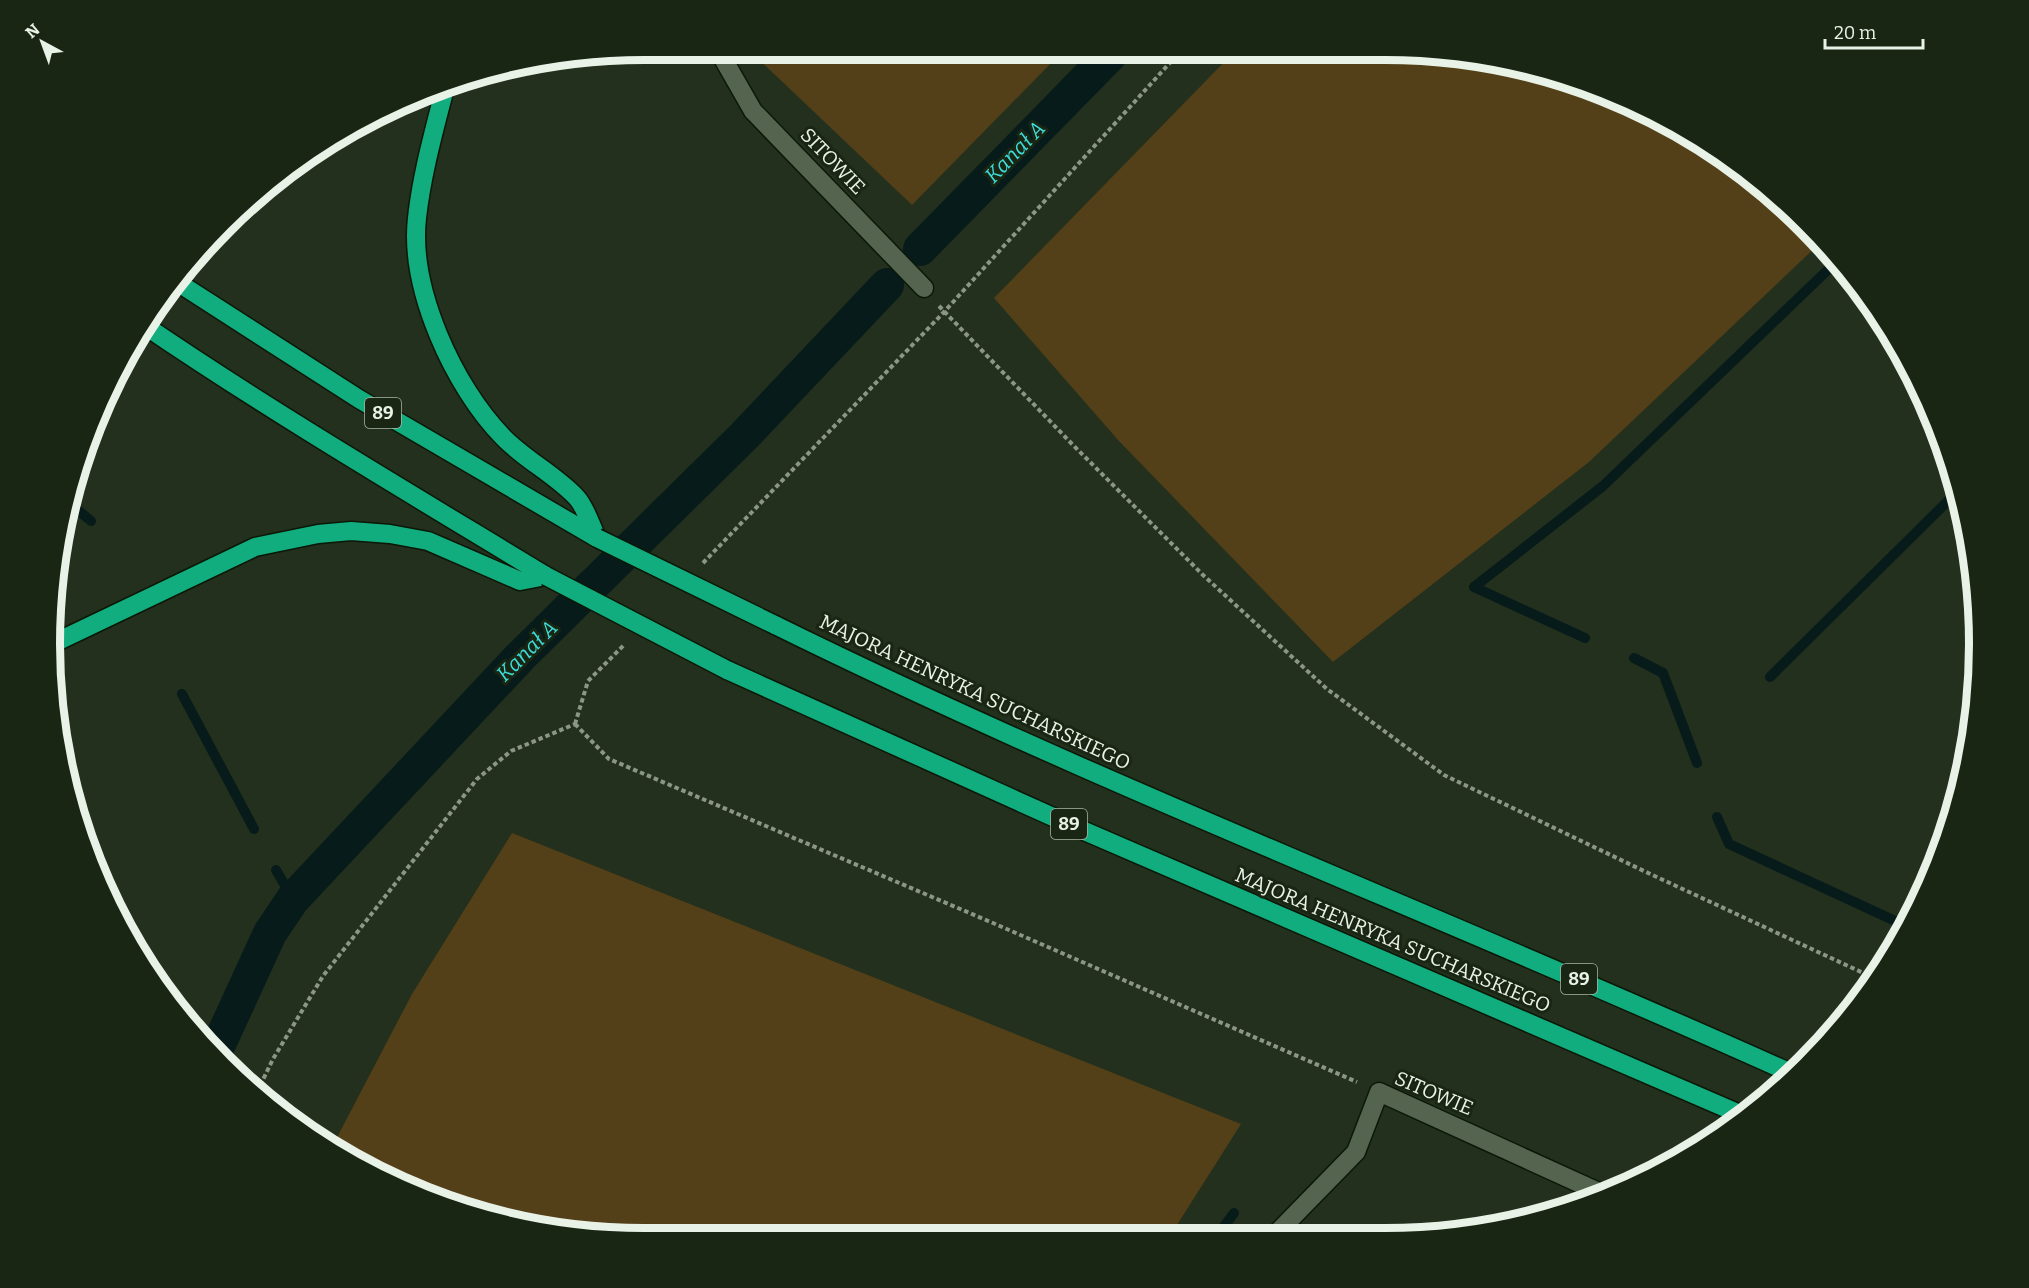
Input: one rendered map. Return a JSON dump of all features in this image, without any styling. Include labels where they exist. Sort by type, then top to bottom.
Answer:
[{"type":"highway","points":[[443,96],[427,157],[417,220],[419,274],[433,320],[454,370],[475,403],[503,438],[578,499],[597,538]]},
{"type":"highway","name":"MAJORA HENRYKA SUCHARSKIEGO","points":[[183,286],[359,399],[597,538],[897,685],[1044,751],[1668,1017],[1784,1070]]},
{"type":"highway","name":"MAJORA HENRYKA SUCHARSKIEGO","points":[[152,330],[188,355],[359,463],[546,576],[728,670],[1082,831],[1734,1112]]},
{"type":"highway","points":[[60,640],[255,547],[318,534],[351,531],[390,534],[428,542],[520,581],[546,576]]},
{"type":"street","name":"SITOWIE","points":[[725,60],[753,111],[924,288]]},
{"type":"street","name":"SITOWIE","points":[[1282,1228],[1356,1152],[1379,1092],[1593,1190]]},
{"type":"path","points":[[702,564],[944,312],[1172,60]]},
{"type":"path","points":[[924,288],[944,312],[1072,444],[1203,575],[1328,689],[1444,775],[1866,974]]},
{"type":"path","points":[[575,724],[588,681],[628,639]]},
{"type":"path","points":[[575,724],[609,759],[993,923],[1379,1092]]},
{"type":"path","points":[[261,1084],[273,1059],[323,976],[477,779],[511,751],[575,724]]},
{"type":"shaded area","points":[[759,60],[1054,60],[912,205]]},
{"type":"shaded area","points":[[1226,60],[1423,61],[1499,71],[1573,91],[1643,120],[1709,158],[1770,205],[1814,248],[1589,462],[1333,662],[1118,440],[994,298]]},
{"type":"shaded area","points":[[512,833],[1241,1124],[1175,1228],[644,1228],[568,1223],[530,1217],[456,1197],[386,1168],[336,1140],[412,994]]},
{"type":"waterway","name":"Kanał A","points":[[920,249],[1105,60]]},
{"type":"waterway","points":[[1585,638],[1474,587],[1603,486],[1831,267]]},
{"type":"waterway","name":"Kanał A","points":[[219,1044],[270,933],[293,899],[520,657],[745,435],[887,285]]},
{"type":"waterway","points":[[1770,677],[1950,499]]},
{"type":"waterway","points":[[76,509],[91,521]]},
{"type":"waterway","points":[[1634,658],[1663,673],[1697,763]]},
{"type":"waterway","points":[[182,694],[254,829]]},
{"type":"waterway","points":[[1717,817],[1729,844],[1898,922]]},
{"type":"waterway","points":[[276,870],[293,899]]},
{"type":"waterway","points":[[1223,1228],[1234,1213]]}]
